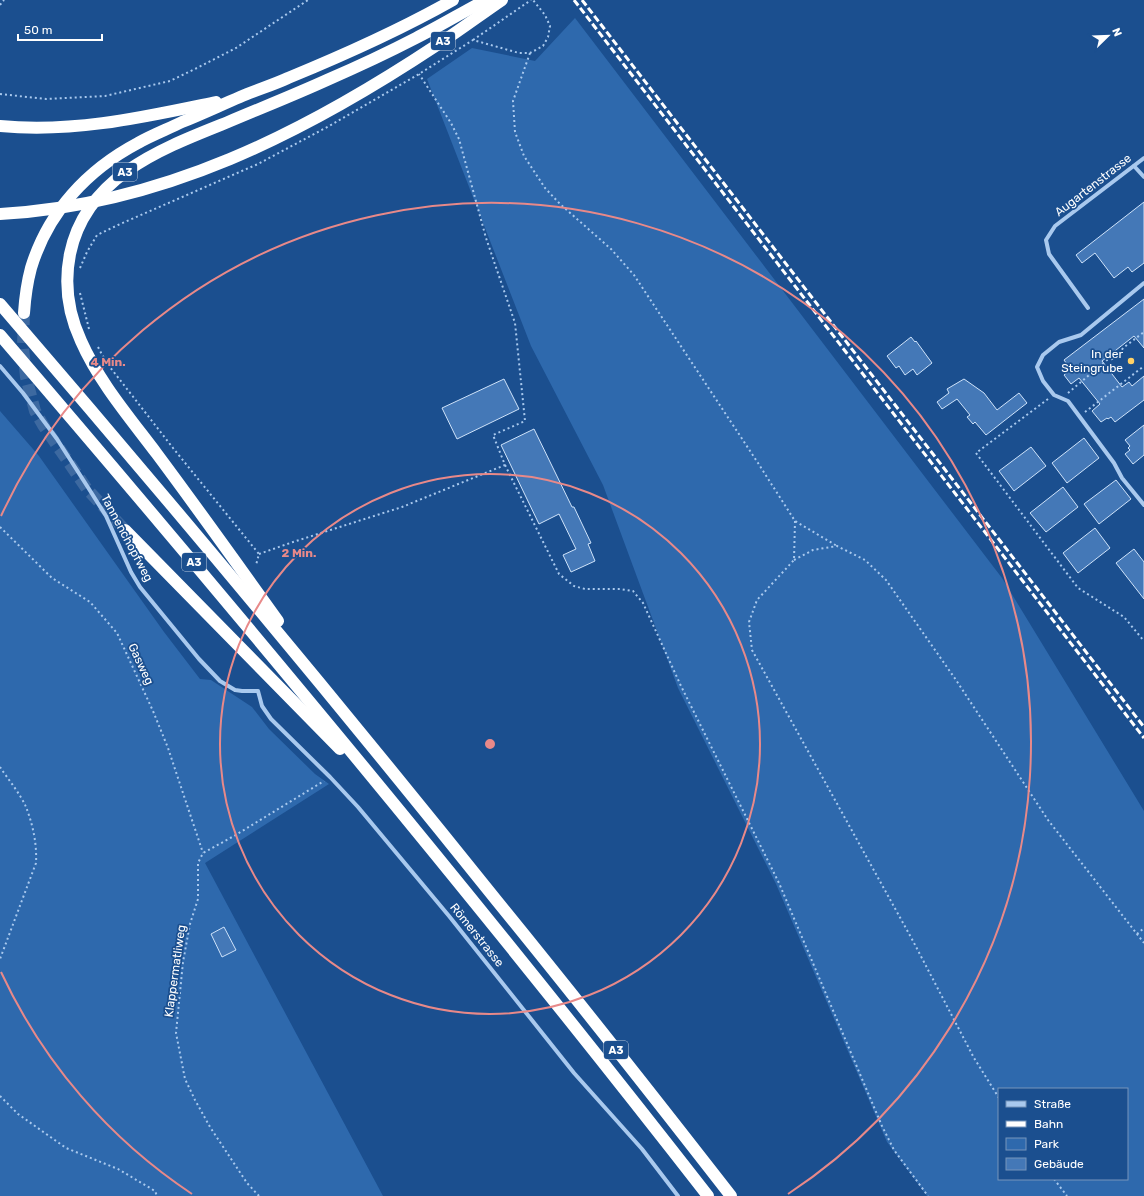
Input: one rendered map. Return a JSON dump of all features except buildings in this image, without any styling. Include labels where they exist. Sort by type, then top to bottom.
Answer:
[{"type":"highway","name":"A3","points":[[24,313],[31,269],[41,242],[56,214],[94,171],[139,142],[241,96],[363,46],[397,30],[453,0]]},
{"type":"highway","name":"A3","points":[[335,702],[94,366],[80,340],[70,311],[67,284],[71,249],[80,225],[96,199],[114,181],[143,160],[193,136],[329,80],[377,58],[418,38],[486,0]]},
{"type":"highway","name":"A3","points":[[0,214],[43,211],[70,207],[124,195],[162,184],[260,147],[312,120],[382,80],[438,45],[502,0]]},
{"type":"highway","name":"A3","points":[[0,126],[24,128],[61,128],[112,123],[241,96]]},
{"type":"highway","name":"A3","points":[[0,304],[114,436],[495,897],[731,1196]]},
{"type":"highway","name":"A3","points":[[0,335],[210,582],[384,792],[541,985],[708,1196]]},
{"type":"highway","name":"A3","points":[[124,530],[384,792]]},
{"type":"street","name":"Augartenstrasse","points":[[1088,308],[1049,254],[1046,240],[1055,226],[1144,158]]},
{"type":"street","points":[[1134,166],[1144,177]]},
{"type":"street","points":[[1144,283],[1081,335],[1058,342],[1043,355],[1037,367],[1043,382],[1054,395],[1068,401],[1114,463],[1122,478],[1144,505]]},
{"type":"street","name":"Tannenchopfweg","points":[[0,366],[23,393],[57,439],[89,489],[106,516],[131,572],[140,587],[199,659],[220,681],[235,690],[258,691]]},
{"type":"street","name":"Römerstrasse","points":[[258,691],[262,706],[271,719],[330,777],[384,837],[574,1073],[642,1149],[678,1196]]},
{"type":"path","points":[[0,5],[4,0]]},
{"type":"path","points":[[0,94],[46,99],[105,96],[170,81],[236,48],[308,0]]},
{"type":"path","points":[[80,274],[80,268],[97,235],[258,164],[331,125],[419,74],[532,0],[545,15],[550,26],[548,37],[543,46],[530,53],[519,53],[472,40]]},
{"type":"path","points":[[530,53],[513,101],[515,132],[524,156],[544,188],[611,249],[634,275],[754,456],[795,521],[837,546],[865,560],[886,580],[956,680],[1048,820],[1144,943]]},
{"type":"path","points":[[419,74],[451,123],[458,139],[486,238],[514,323],[525,421],[493,435],[505,465],[559,574],[574,586],[584,589],[620,589],[633,592],[643,603],[681,686],[779,883],[882,1126],[894,1150],[928,1196]]},
{"type":"path","points":[[79,286],[91,334]]},
{"type":"path","points":[[1061,398],[1107,360],[1112,359],[1120,353],[1123,348],[1144,332]]},
{"type":"path","points":[[97,345],[106,362],[259,554]]},
{"type":"path","points":[[1079,417],[1144,366]]},
{"type":"path","points":[[1054,395],[976,453],[1078,588],[1124,617],[1144,641]]},
{"type":"path","points":[[259,554],[402,507],[505,465]]},
{"type":"path","points":[[794,560],[795,521]]},
{"type":"path","name":"Gasweg","points":[[0,527],[52,578],[90,602],[117,633],[153,711],[168,748],[203,853]]},
{"type":"path","points":[[837,546],[813,550],[794,560],[757,600],[749,622],[752,650],[913,941],[974,1058],[998,1096]]},
{"type":"path","points":[[256,565],[259,554]]},
{"type":"path","points":[[0,767],[26,806],[31,822],[36,852],[36,863],[0,959]]},
{"type":"path","points":[[203,853],[234,836],[330,777]]},
{"type":"path","name":"Klappermatliweg","points":[[203,853],[198,863],[198,899],[190,924],[183,962],[176,1033],[185,1079],[195,1100],[247,1183],[259,1196]]},
{"type":"path","points":[[1137,934],[1144,928]]},
{"type":"path","points":[[0,1096],[18,1114],[66,1148],[118,1169],[155,1191],[157,1196]]},
{"type":"path","points":[[1055,1180],[1067,1196]]},
{"type":"green space","points":[[575,18],[1002,578],[1144,811],[1144,1196],[927,1196],[887,1142],[776,884],[678,688],[603,485],[531,346],[427,79],[472,48],[535,61]]},
{"type":"green space","points":[[0,411],[39,456],[164,632],[200,679],[211,680],[252,707],[269,729],[315,774],[329,784],[205,863],[383,1196],[0,1196]]},
{"type":"tunnel","points":[[24,313],[23,347],[26,377],[35,411],[87,489],[125,530]]},
{"type":"railway","points":[[574,0],[1144,738]]},
{"type":"railway","points":[[582,0],[1144,727]]},
{"type":"place","name":"In der Steingrube","points":[[1131,361]]}]
